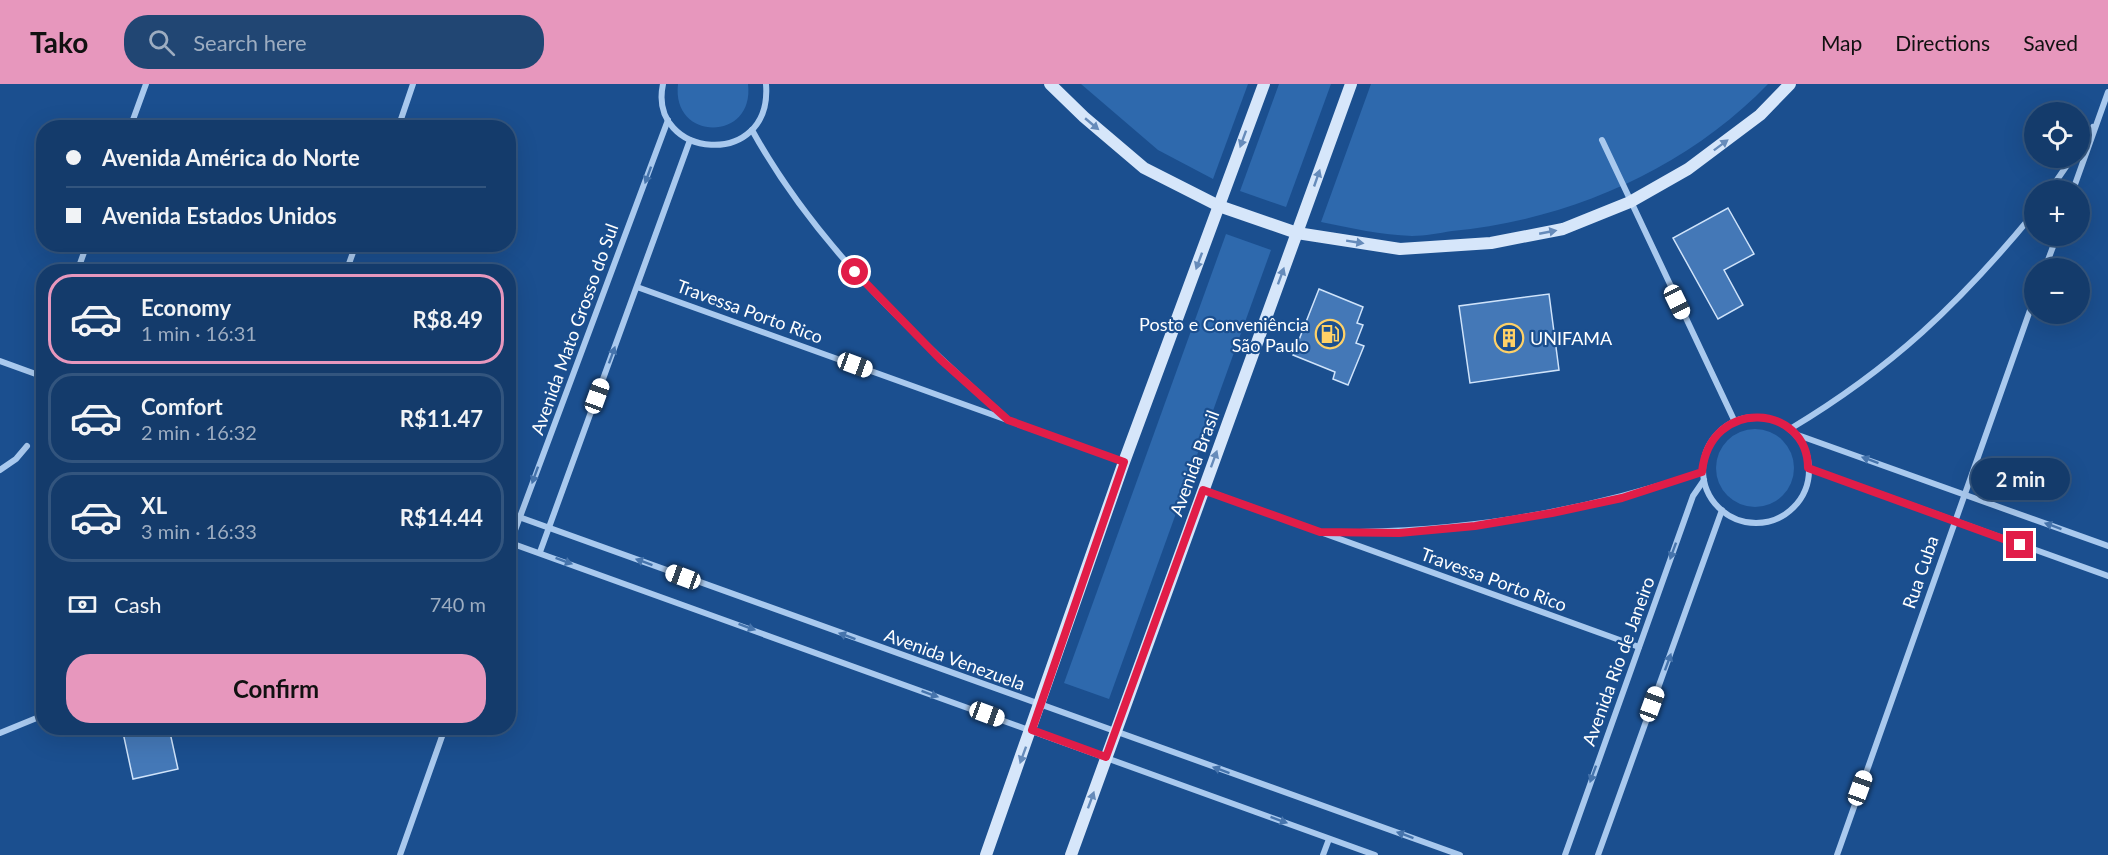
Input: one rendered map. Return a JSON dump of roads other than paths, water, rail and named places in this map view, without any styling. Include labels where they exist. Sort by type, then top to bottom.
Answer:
[{"type":"street","points":[[133,120],[146,84]]},
{"type":"street","points":[[401,120],[414,84]]},
{"type":"street","points":[[663,84],[663,106],[675,130],[690,140],[711,146],[726,145],[740,140],[752,130],[761,117],[766,101],[766,84]]},
{"type":"street","points":[[1050,84],[1083,117],[1144,168],[1219,206],[1297,233],[1400,249],[1491,243],[1563,229],[1630,202],[1688,169],[1760,115],[1790,84]]},
{"type":"street","points":[[986,855],[1032,730],[1124,462],[1264,84]]},
{"type":"street","name":"Avenida Brasil","points":[[1071,855],[1351,84]]},
{"type":"street","points":[[2077,180],[2108,92]]},
{"type":"street","points":[[2090,131],[2098,119]]},
{"type":"street","name":"Avenida Mato Grosso do Sul","points":[[516,527],[668,120]]},
{"type":"street","points":[[752,130],[797,204],[826,241],[940,359],[1008,420]]},
{"type":"street","points":[[540,552],[690,140]]},
{"type":"street","points":[[1602,140],[1735,422]]},
{"type":"street","points":[[1792,431],[1891,360],[1946,312],[1989,267],[2024,225]]},
{"type":"street","name":"Travessa Porto Rico","points":[[637,286],[1124,462]]},
{"type":"street","name":"Rua Cuba","points":[[1836,855],[2025,324]]},
{"type":"street","points":[[0,361],[36,374]]},
{"type":"street","points":[[1792,431],[1802,443],[1808,468],[1808,479],[1803,494],[1794,507],[1782,516],[1766,522],[1750,523],[1729,517],[1707,492],[1702,472],[1710,443],[1722,429],[1735,422],[1756,417],[1774,420],[1792,431],[2108,546]]},
{"type":"street","points":[[0,470],[16,459],[27,446]]},
{"type":"street","points":[[1808,468],[2108,576]]},
{"type":"street","points":[[1320,532],[1399,533],[1475,526],[1622,498],[1702,472]]},
{"type":"street","name":"Avenida Rio de Janeiro","points":[[1565,855],[1693,496],[1704,480]]},
{"type":"street","name":"Travessa Porto Rico","points":[[1203,490],[1639,647]]},
{"type":"street","points":[[1598,855],[1722,510]]},
{"type":"street","name":"Avenida Venezuela","points":[[516,516],[1040,706],[1460,855]]},
{"type":"street","points":[[516,547],[540,552],[1375,855]]},
{"type":"street","points":[[0,733],[36,718]]},
{"type":"street","points":[[400,855],[443,735]]},
{"type":"street","points":[[1323,855],[1329,838]]},
{"type":"place","name":"Posto e Conveniência São Paulo","points":[[1330,334]]},
{"type":"place","name":"UNIFAMA","points":[[1509,338]]}]
